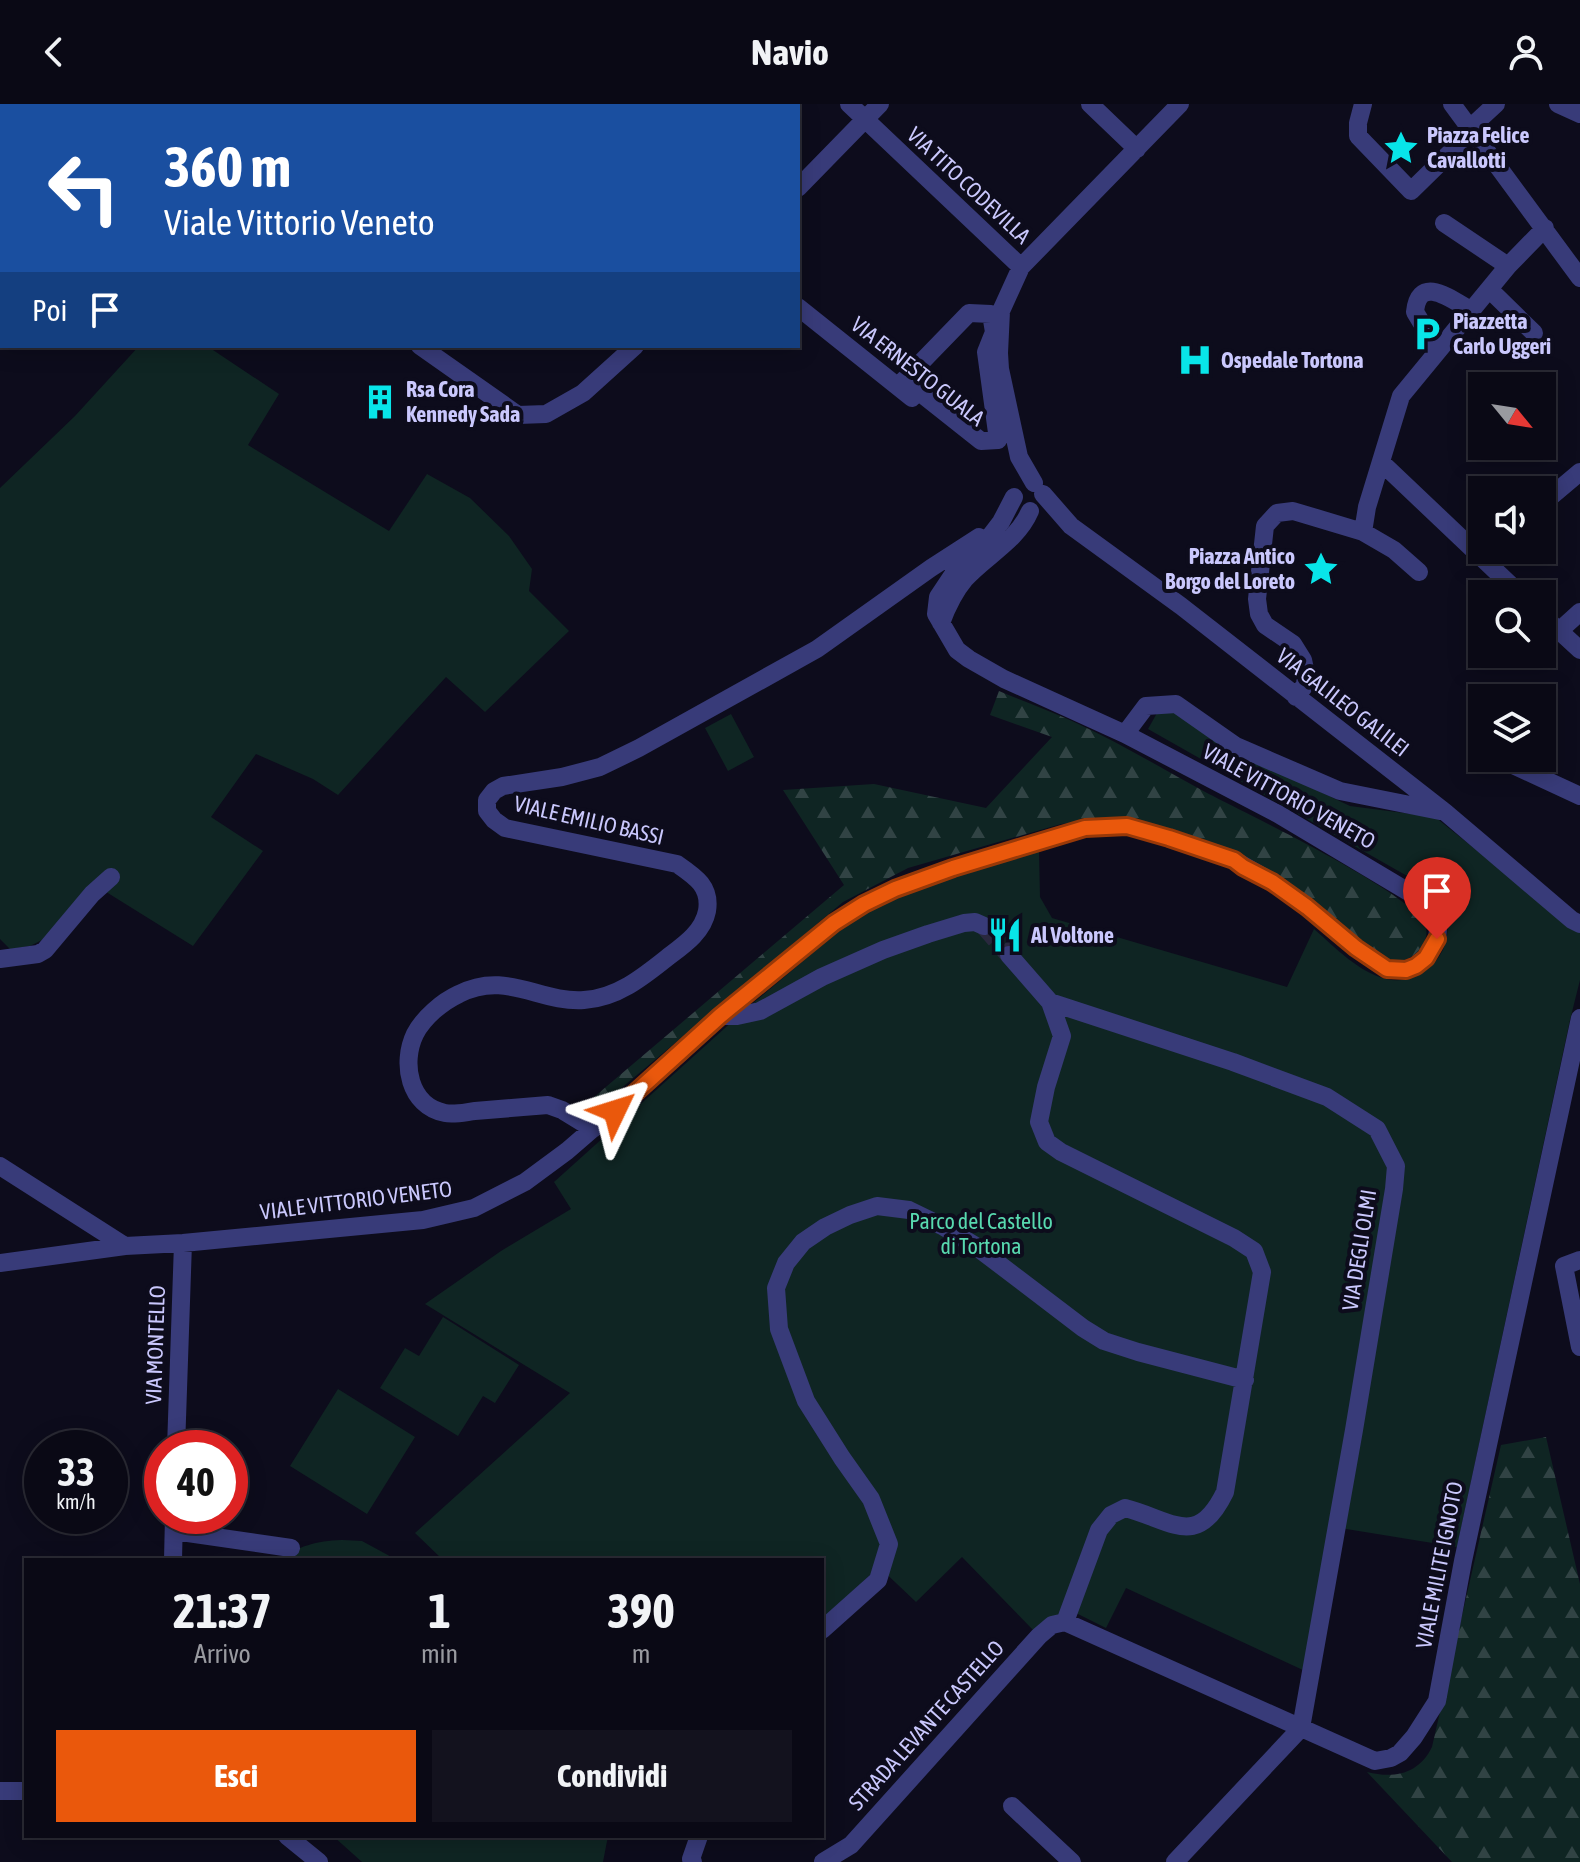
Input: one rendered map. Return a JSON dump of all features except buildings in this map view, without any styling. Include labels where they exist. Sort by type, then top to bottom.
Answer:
[{"type":"street","name":"VIA TITO CODEVILLA","points":[[849,104],[1021,267]]},
{"type":"street","points":[[800,186],[880,104]]},
{"type":"street","points":[[1090,104],[1137,149]]},
{"type":"street","points":[[1011,448],[999,353],[1004,303],[1021,267],[1180,104]]},
{"type":"street","points":[[1363,104],[1358,136],[1411,191],[1496,104]]},
{"type":"street","points":[[1452,104],[1542,231],[1580,278]]},
{"type":"street","points":[[1558,104],[1580,114]]},
{"type":"street","points":[[1444,223],[1508,266]]},
{"type":"street","points":[[1363,532],[1367,507],[1401,396],[1508,266],[1542,231]]},
{"type":"street","points":[[1489,289],[1529,329]]},
{"type":"street","points":[[1438,350],[1415,312],[1421,295],[1435,291],[1472,311]]},
{"type":"street","points":[[892,383],[968,305],[1004,303]]},
{"type":"street","name":"VIA ERNESTO GUALA","points":[[800,309],[981,450],[987,453],[1011,448]]},
{"type":"street","points":[[941,623],[958,587],[1025,524],[1029,497],[1011,448],[986,352],[994,332],[991,314],[969,313],[904,380],[981,441],[1011,448]]},
{"type":"street","points":[[423,348],[518,415],[546,414],[583,393],[633,348]]},
{"type":"street","points":[[1382,463],[1468,539]]},
{"type":"street","points":[[1556,492],[1580,472]]},
{"type":"street","points":[[941,623],[936,606],[945,584],[981,548],[1001,522],[1029,497]]},
{"type":"street","name":"VIA GALILEO GALILEI","points":[[1029,497],[1181,606],[1445,812],[1580,924]]},
{"type":"street","points":[[1296,697],[1305,685],[1303,660],[1293,644],[1265,625],[1259,614],[1257,599],[1265,526],[1277,513],[1293,511],[1363,532],[1394,550],[1419,572]]},
{"type":"street","name":"VIALE EMILIO BASSI","points":[[593,1129],[548,1105],[446,1113],[428,1106],[416,1093],[408,1072],[409,1052],[416,1033],[434,1010],[460,993],[486,985],[512,986],[561,999],[584,1000],[615,993],[642,978],[692,938],[705,918],[709,900],[699,878],[677,864],[505,828],[487,811],[487,800],[503,786],[562,777],[600,767],[639,748],[817,649],[1001,522]]},
{"type":"street","points":[[1494,564],[1508,580]]},
{"type":"street","points":[[1559,631],[1580,612]]},
{"type":"street","name":"VIALE VITTORIO VENETO","points":[[183,1243],[423,1220],[474,1208],[525,1182],[593,1129],[720,1016],[834,923],[864,904],[953,868],[1085,828],[1127,826],[1234,860],[1296,898],[1356,948],[1387,969],[1406,970],[1426,958],[1437,939],[1438,929],[1428,906],[1417,897],[1278,814],[1125,734],[1004,679],[969,659],[957,650],[941,623]]},
{"type":"street","points":[[1556,628],[1580,650]]},
{"type":"street","points":[[1125,734],[1146,706],[1176,704],[1236,746],[1340,791],[1445,812]]},
{"type":"street","points":[[1528,772],[1580,796]]},
{"type":"street","points":[[0,959],[38,954],[45,950],[92,894],[111,877]]},
{"type":"street","points":[[720,1016],[760,1011],[822,977],[883,950],[952,925],[975,922],[984,926]]},
{"type":"street","points":[[1009,955],[1050,1002],[1062,1036],[1039,1122],[1047,1142],[1061,1152],[1234,1238],[1254,1251],[1262,1272],[1225,1492],[1215,1512],[1198,1525],[1182,1527],[1125,1508],[1111,1515],[1099,1530],[1065,1622]]},
{"type":"street","name":"VIA DEGLI OLMI","points":[[1050,1002],[1233,1062],[1327,1097],[1377,1129],[1396,1166],[1354,1430],[1301,1728]]},
{"type":"street","name":"VIALE MILITE IGNOTO","points":[[1065,1622],[1375,1761],[1400,1753],[1414,1737],[1437,1701],[1463,1561],[1580,1018]]},
{"type":"street","points":[[0,1166],[125,1246]]},
{"type":"street","points":[[824,1628],[878,1580],[889,1544],[871,1499],[806,1401],[779,1329],[776,1288],[786,1263],[803,1242],[825,1227],[877,1206],[909,1210],[974,1245],[1104,1341],[1245,1380]]},
{"type":"street","points":[[0,1263],[125,1246],[183,1243]]},
{"type":"street","name":"VIA MONTELLO","points":[[177,1430],[183,1243]]},
{"type":"street","points":[[1572,1263],[1580,1347]]},
{"type":"street","points":[[173,1558],[174,1534]]},
{"type":"street","points":[[223,1534],[291,1548]]},
{"type":"street","name":"STRADA LEVANTE CASTELLO","points":[[823,1862],[851,1845],[1039,1636],[1052,1625],[1065,1622]]},
{"type":"street","points":[[1175,1862],[1301,1728]]},
{"type":"street","points":[[0,1791],[24,1791]]},
{"type":"street","points":[[1012,1806],[1072,1862]]},
{"type":"street","points":[[289,1838],[319,1862]]},
{"type":"street","points":[[693,1862],[691,1859],[698,1838]]},
{"type":"green space","points":[[137,348],[210,348],[279,394],[248,445],[389,531],[427,474],[470,498],[509,536],[532,569],[529,591],[569,631],[485,712],[446,677],[338,795],[313,779],[256,754],[211,817],[263,851],[193,946],[103,890],[42,940],[30,946],[10,949],[0,939],[0,488],[75,416]]},
{"type":"green space","points":[[999,691],[1106,738],[1360,874],[1413,911],[1425,925],[1423,944],[1408,959],[1389,959],[1293,890],[1155,825],[1113,817],[1061,824],[908,868],[843,902],[594,1111],[587,1103],[844,885],[783,790],[874,784],[986,808],[1052,737],[990,715]]},
{"type":"green space","name":"Parco del Castello di Tortona","points":[[1177,709],[1235,751],[1350,806],[1435,817],[1580,933],[1580,980],[1457,1547],[1334,1527],[1305,1671],[1126,1588],[1106,1628],[1076,1613],[1033,1630],[962,1557],[916,1602],[877,1565],[824,1620],[824,1558],[441,1558],[415,1533],[570,1393],[425,1304],[501,1251],[571,1209],[554,1182],[745,1010],[847,924],[877,905],[971,870],[1039,851],[1040,897],[1052,918],[1287,987],[1314,929],[1356,965],[1386,979],[1412,978],[1434,963],[1442,952],[1447,927],[1436,900],[1416,881],[1148,729],[1157,713]]},
{"type":"green space","points":[[731,714],[754,757],[728,771],[705,728]]},
{"type":"green space","points":[[443,1317],[519,1365],[495,1403],[483,1396],[458,1436],[380,1388],[405,1348],[419,1356]]},
{"type":"green space","points":[[338,1389],[415,1437],[367,1514],[290,1466]]},
{"type":"green space","points":[[1546,1437],[1580,1584],[1580,1862],[1452,1862],[1367,1772],[1387,1775],[1413,1769],[1432,1747],[1501,1445]]},
{"type":"green space","points":[[362,1541],[393,1558],[281,1558],[308,1545]]},
{"type":"green space","points":[[335,1838],[608,1838],[603,1862],[362,1862]]},
{"type":"tunnel","points":[[984,926],[1009,955]]},
{"type":"place","name":"Piazza Felice Cavallotti","points":[[1401,148]]},
{"type":"place","name":"Piazzetta Carlo Uggeri","points":[[1427,334]]},
{"type":"place","name":"Ospedale Tortona","points":[[1195,360]]},
{"type":"place","name":"Rsa Cora Kennedy Sada","points":[[380,402]]},
{"type":"place","name":"Piazza Antico Borgo del Loreto","points":[[1321,569]]},
{"type":"place","name":"Al Voltone","points":[[1005,935]]},
{"type":"route","points":[[615,1111],[720,1016],[834,923],[864,904],[953,868],[1085,828],[1127,826],[1234,860],[1272,882],[1387,969],[1406,970],[1416,966],[1426,958],[1437,939]]}]
